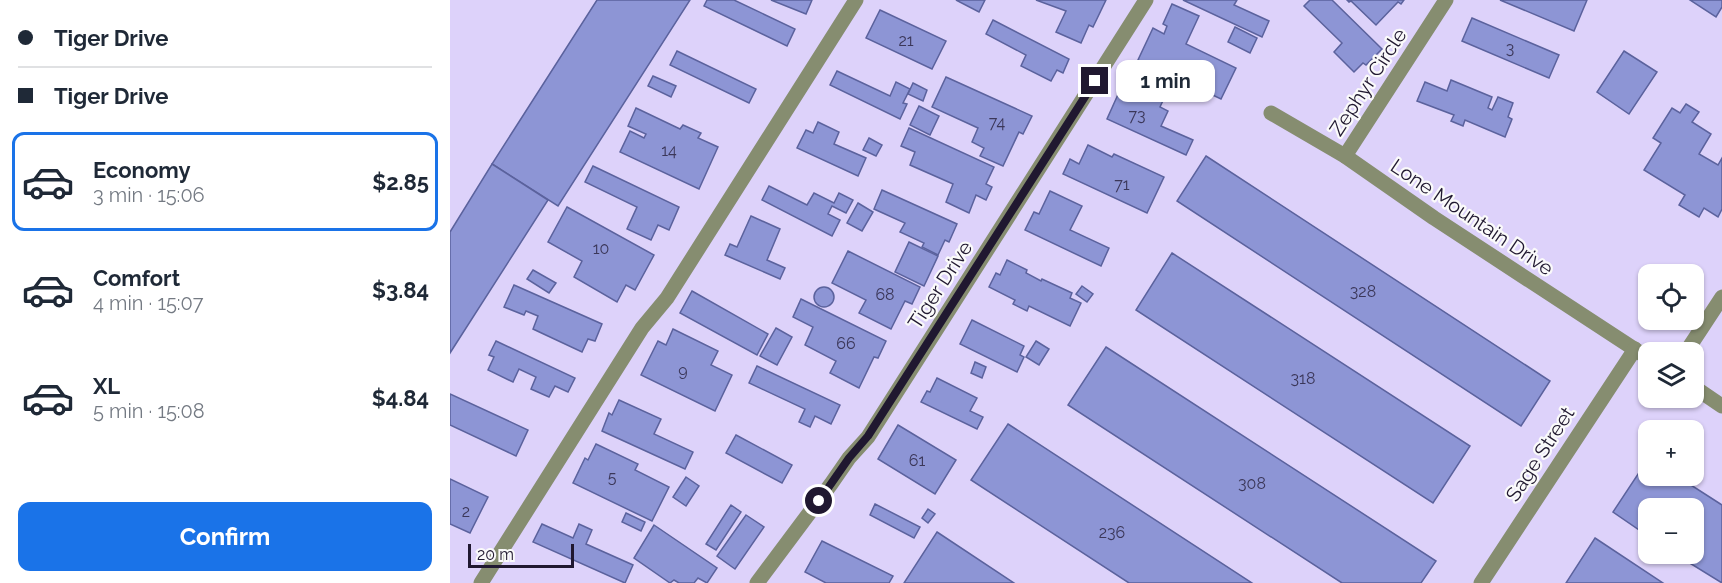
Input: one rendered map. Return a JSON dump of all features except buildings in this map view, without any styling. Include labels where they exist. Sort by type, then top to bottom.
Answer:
[{"type":"street","points":[[481,583],[642,328],[667,298],[856,0]]},
{"type":"street","name":"Tiger Drive","points":[[757,583],[849,458],[868,436],[1146,0]]},
{"type":"street","name":"Zephyr Circle","points":[[1345,156],[1446,0]]},
{"type":"street","name":"Lone Mountain Drive","points":[[1271,113],[1345,156],[1434,218],[1638,351]]},
{"type":"street","points":[[1693,342],[1722,297]]},
{"type":"street","name":"Sage Street","points":[[1481,583],[1635,349]]},
{"type":"street","points":[[1704,394],[1722,406]]},
{"type":"route","points":[[819,501],[849,458],[868,436],[1095,81]]}]
